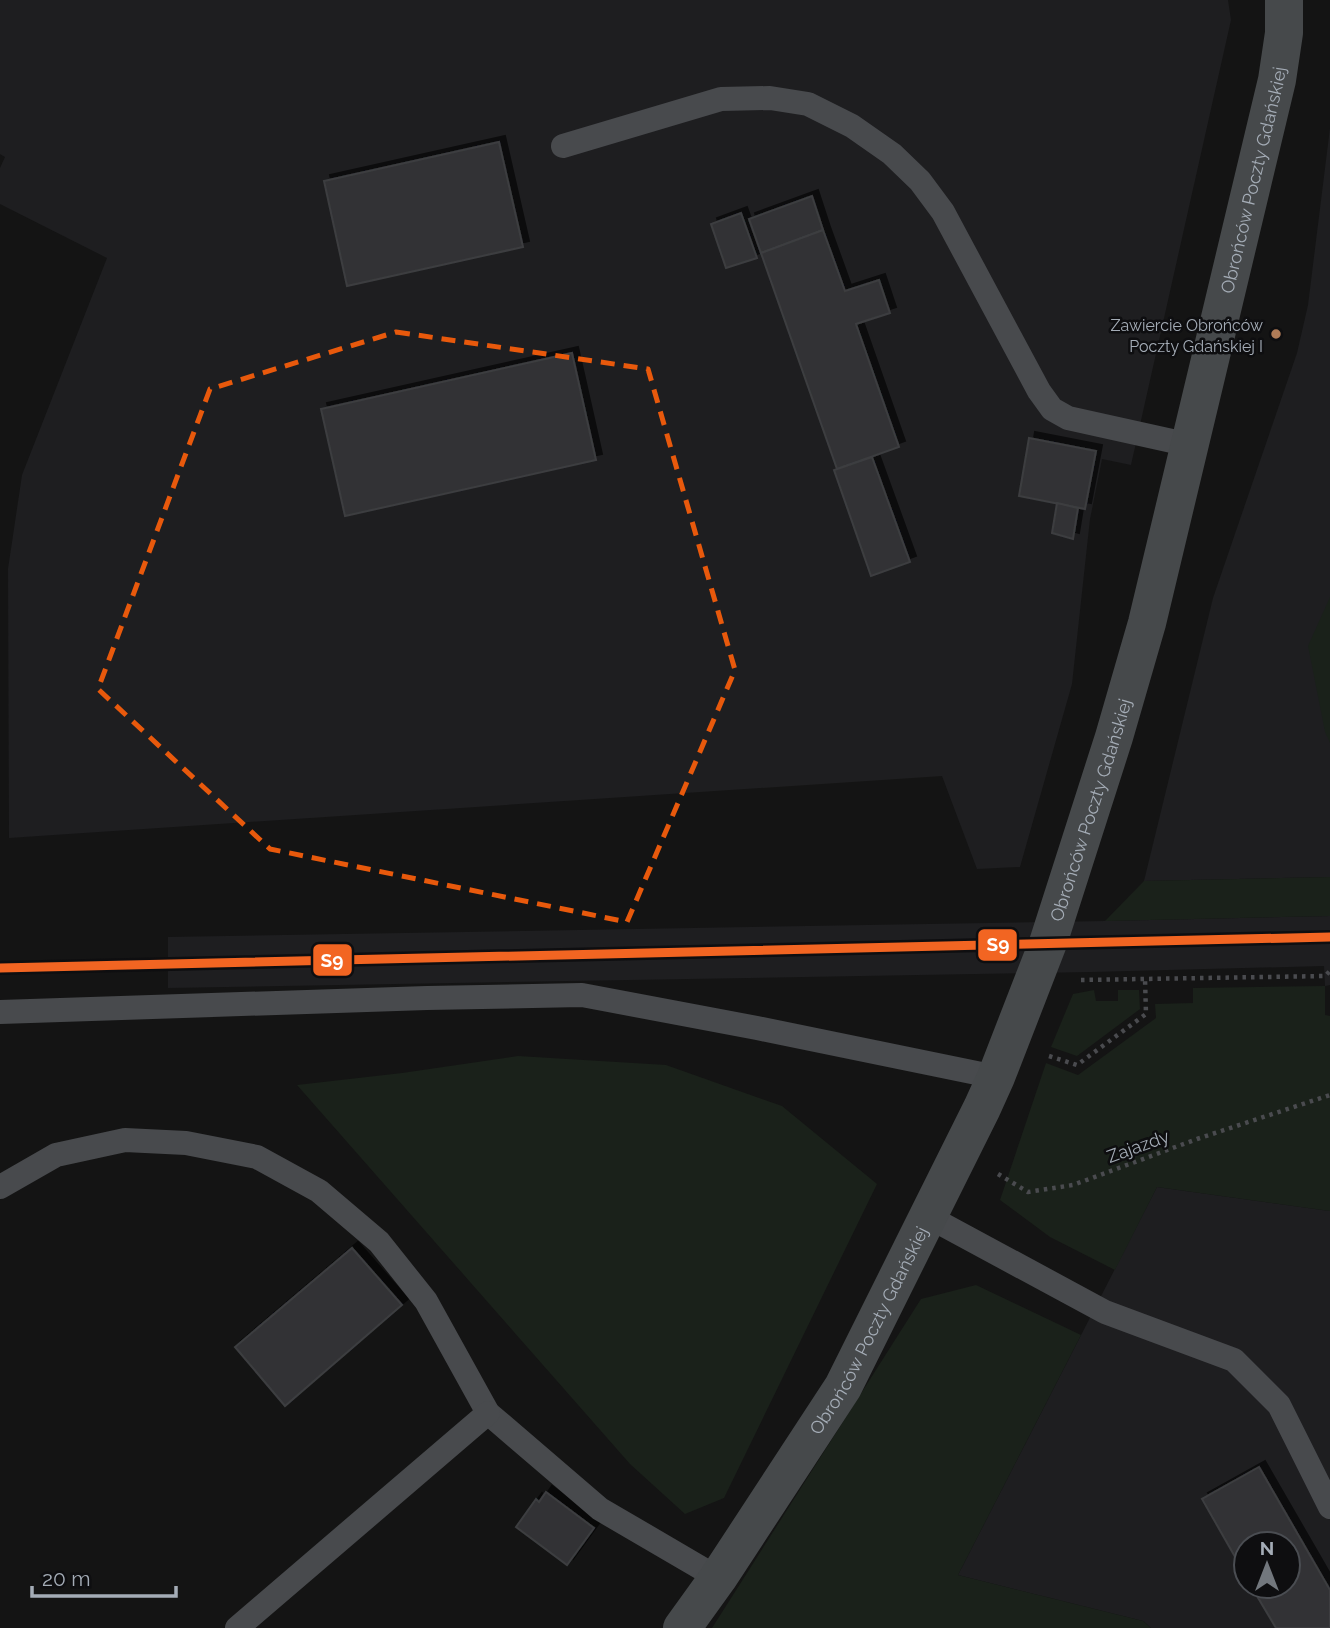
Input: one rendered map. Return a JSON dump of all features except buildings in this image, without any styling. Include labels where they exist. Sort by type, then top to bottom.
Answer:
[{"type":"main road","name":"Obrońców Poczty Gdańskiej","points":[[682,1628],[718,1578],[843,1387],[961,1153],[996,1077],[1048,943],[1114,737],[1147,623],[1277,80],[1284,33],[1284,0]]},
{"type":"lane","points":[[563,146],[721,99],[770,98],[808,104],[852,126],[892,154],[920,181],[943,212],[1052,409],[1068,418],[1190,445]]},
{"type":"lane","points":[[0,1012],[582,995],[771,1030],[996,1077]]},
{"type":"lane","points":[[0,1187],[56,1155],[125,1140],[186,1143],[257,1157],[319,1191],[379,1242],[426,1301],[488,1413],[600,1509],[718,1578]]},
{"type":"lane","points":[[929,1217],[1105,1312],[1234,1360],[1279,1405],[1330,1507]]},
{"type":"lane","points":[[237,1628],[488,1413]]},
{"type":"path","points":[[1076,979],[1325,976],[1330,971]]},
{"type":"path","points":[[1038,1052],[1077,1065],[1146,1014],[1144,979]]},
{"type":"path","name":"Zajazdy","points":[[961,1153],[1028,1192],[1073,1185],[1197,1139],[1330,1095]]},
{"type":"highlighted area","points":[[396,332],[648,369],[735,670],[627,922],[270,849],[98,689],[210,389]]},
{"type":"shaded area","points":[[0,0],[1228,0],[1231,20],[1131,465],[1102,459],[1090,519],[1072,684],[1020,867],[977,869],[942,776],[9,838],[8,569],[22,475],[107,258],[0,204],[0,168],[5,157],[0,154]]},
{"type":"shaded area","points":[[1330,128],[1330,877],[1144,881],[1213,598],[1297,353],[1308,305]]},
{"type":"shaded area","points":[[1330,597],[1330,743],[1325,732],[1308,646]]},
{"type":"shaded area","points":[[1330,877],[1330,916],[1105,921],[1144,881]]},
{"type":"shaded area","points":[[1330,916],[1330,985],[1325,986],[1324,966],[168,988],[168,937]]},
{"type":"shaded area","points":[[1325,986],[1325,1015],[1330,1016],[1330,1211],[1157,1187],[1115,1270],[1050,1237],[1000,1200],[1046,1063],[1078,1075],[1156,1018],[1155,1004],[1193,1003],[1193,988]]},
{"type":"shaded area","points":[[1094,990],[1096,1001],[1118,1001],[1118,990],[1139,990],[1140,1009],[1077,1056],[1051,1047],[1073,994]]},
{"type":"shaded area","points":[[518,1056],[666,1065],[782,1106],[877,1184],[724,1498],[685,1514],[630,1464],[297,1085]]},
{"type":"shaded area","points":[[1157,1187],[1330,1211],[1330,1628],[1151,1628],[1143,1621],[958,1575]]},
{"type":"shaded area","points":[[976,1285],[1081,1335],[958,1575],[1143,1621],[1151,1628],[712,1628],[921,1299]]},
{"type":"transit line","name":"S9","points":[[0,968],[1330,937]]},
{"type":"place","name":"Zawiercie Obrońców Poczty Gdańskiej I","points":[[1276,334]]}]
